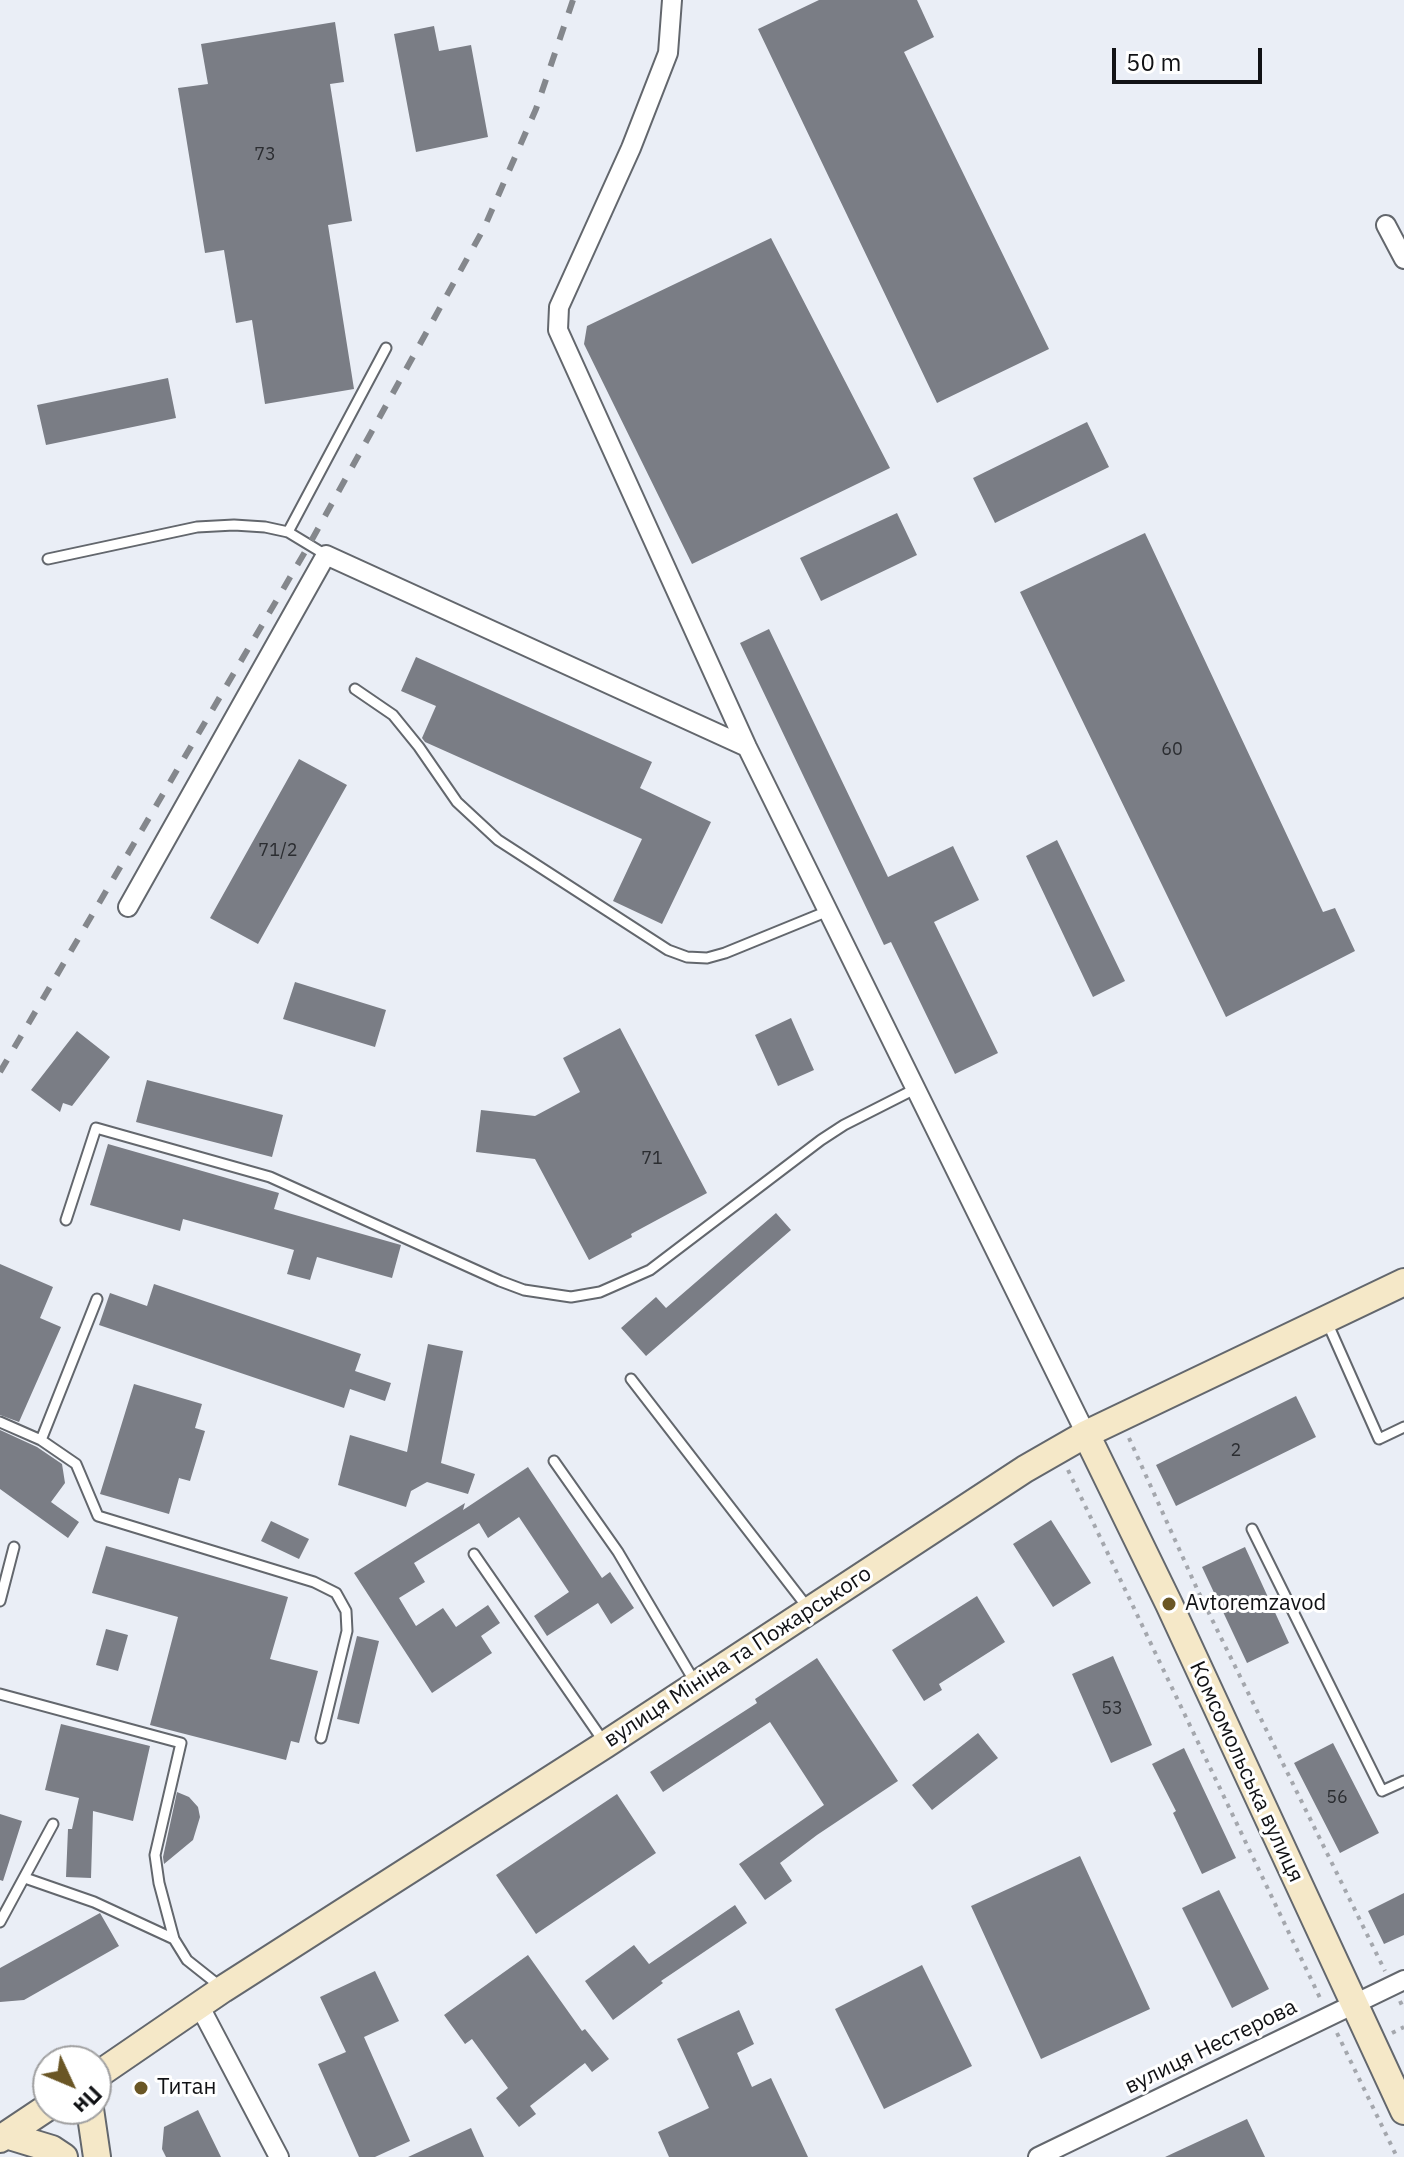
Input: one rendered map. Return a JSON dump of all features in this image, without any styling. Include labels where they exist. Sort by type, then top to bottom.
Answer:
[{"type":"street","points":[[672,0],[668,53],[631,148],[559,307],[558,330],[747,747],[1086,1434]]},
{"type":"street","points":[[1386,225],[1404,259]]},
{"type":"street","points":[[128,907],[326,555],[747,747]]},
{"type":"street","name":"вулиця Мініна та Пожарського","points":[[112,2065],[223,1989],[1058,1449],[1404,1282]]},
{"type":"street","name":"Комсомольська вулиця","points":[[1086,1434],[1169,1604],[1341,2010],[1404,2111]]},
{"type":"street","name":"вулиця Нестерова","points":[[1038,2157],[1398,1983]]},
{"type":"street","points":[[199,2005],[279,2157]]},
{"type":"street","points":[[3,2137],[32,2118]]},
{"type":"street","points":[[92,2125],[97,2157]]},
{"type":"street","points":[[3,2137],[52,2149],[64,2157]]},
{"type":"lane","points":[[288,532],[386,348]]},
{"type":"lane","points":[[48,559],[197,527],[265,527],[288,532],[326,555]]},
{"type":"lane","points":[[355,689],[393,715],[457,802],[498,840],[668,950],[687,957],[707,958],[828,911]]},
{"type":"lane","points":[[66,1220],[96,1128],[270,1177],[500,1281],[524,1290],[571,1297],[600,1292],[650,1270],[821,1140],[915,1089]]},
{"type":"lane","points":[[41,1440],[97,1299]]},
{"type":"lane","points":[[1325,1319],[1379,1439],[1404,1427]]},
{"type":"lane","points":[[631,1379],[809,1610]]},
{"type":"lane","points":[[0,1422],[41,1440],[76,1464],[98,1516],[314,1582],[336,1593],[346,1611],[347,1631],[321,1738]]},
{"type":"lane","points":[[554,1461],[618,1552],[697,1684]]},
{"type":"lane","points":[[1252,1529],[1382,1791],[1404,1781]]},
{"type":"lane","points":[[0,1601],[14,1547]]},
{"type":"lane","points":[[474,1554],[606,1744]]},
{"type":"lane","points":[[0,1694],[181,1743],[155,1855],[159,1883],[174,1939],[187,1960],[223,1989]]},
{"type":"lane","points":[[0,1922],[53,1824]]},
{"type":"lane","points":[[25,1878],[94,1902],[174,1939]]},
{"type":"path","points":[[1120,1418],[1198,1591],[1398,1983],[1404,2010]]},
{"type":"path","points":[[1058,1449],[1341,2010],[1397,2157]]},
{"type":"building","points":[[819,0],[917,0],[934,37],[904,52],[1049,349],[937,403],[758,29]]},
{"type":"building","points":[[335,22],[344,82],[330,84],[352,221],[328,225],[354,389],[265,404],[252,320],[236,323],[224,250],[205,253],[178,88],[208,84],[201,44]]},
{"type":"building","points":[[434,26],[439,51],[471,45],[488,137],[416,152],[394,34]]},
{"type":"building","points":[[771,238],[890,468],[692,564],[584,344],[587,326]]},
{"type":"building","points":[[168,378],[176,418],[46,445],[37,405]]},
{"type":"building","points":[[1087,422],[1109,467],[995,523],[973,478]]},
{"type":"building","points":[[897,513],[917,555],[821,601],[800,558]]},
{"type":"building","points":[[1145,533],[1323,912],[1335,908],[1355,951],[1226,1017],[1020,592]]},
{"type":"building","points":[[769,629],[888,877],[953,846],[979,900],[934,922],[998,1053],[955,1074],[891,942],[884,945],[740,643]]},
{"type":"building","points":[[416,657],[652,762],[640,788],[711,822],[662,924],[613,901],[642,839],[425,742],[422,738],[436,706],[401,691]]},
{"type":"building","points":[[299,759],[347,785],[258,944],[210,918]]},
{"type":"building","points":[[1057,840],[1125,981],[1093,997],[1026,856]]},
{"type":"building","points":[[295,982],[386,1010],[375,1047],[283,1019]]},
{"type":"building","points":[[791,1018],[814,1070],[778,1086],[755,1035]]},
{"type":"building","points":[[620,1028],[707,1193],[589,1260],[535,1159],[476,1152],[481,1110],[535,1116],[580,1092],[563,1058]]},
{"type":"building","points":[[77,1031],[110,1057],[72,1106],[63,1103],[60,1112],[31,1090]]},
{"type":"building","points":[[147,1080],[283,1115],[272,1157],[136,1122]]},
{"type":"building","points":[[108,1144],[279,1193],[274,1209],[401,1245],[392,1278],[317,1257],[310,1280],[287,1274],[294,1250],[183,1219],[180,1231],[90,1205]]},
{"type":"building","points":[[776,1213],[791,1230],[646,1356],[621,1328],[656,1297],[666,1308]]},
{"type":"building","points":[[0,1264],[53,1287],[40,1318],[61,1327],[19,1422],[0,1415]]},
{"type":"building","points":[[154,1284],[361,1354],[355,1371],[391,1383],[385,1401],[350,1389],[344,1408],[99,1325],[110,1293],[147,1306]]},
{"type":"building","points":[[428,1344],[463,1351],[441,1463],[475,1474],[468,1494],[427,1482],[411,1491],[406,1507],[338,1485],[350,1435],[407,1452]]},
{"type":"building","points":[[134,1384],[202,1404],[195,1428],[205,1431],[190,1481],[179,1478],[169,1514],[100,1494]]},
{"type":"building","points":[[1296,1396],[1316,1437],[1176,1506],[1156,1465]]},
{"type":"building","points":[[0,1430],[37,1447],[62,1464],[65,1483],[51,1502],[79,1522],[68,1538],[0,1489]]},
{"type":"building","points":[[528,1467],[602,1578],[610,1572],[634,1608],[611,1624],[598,1603],[547,1636],[534,1616],[569,1592],[519,1517],[488,1538],[479,1523],[414,1563],[425,1582],[399,1598],[416,1626],[443,1608],[456,1627],[488,1605],[500,1623],[481,1636],[492,1653],[432,1693],[354,1573],[465,1503],[463,1510]]},
{"type":"building","points":[[1051,1520],[1091,1583],[1053,1607],[1013,1544]]},
{"type":"building","points":[[271,1521],[309,1539],[299,1559],[261,1541]]},
{"type":"building","points":[[106,1546],[288,1597],[270,1659],[318,1671],[299,1743],[291,1741],[286,1760],[150,1725],[178,1617],[92,1593]]},
{"type":"building","points":[[1245,1547],[1289,1643],[1247,1663],[1202,1567]]},
{"type":"building","points":[[977,1596],[1005,1642],[939,1684],[942,1690],[924,1701],[892,1650]]},
{"type":"building","points":[[106,1629],[128,1635],[118,1671],[96,1665]]},
{"type":"building","points":[[357,1636],[379,1641],[359,1724],[337,1719]]},
{"type":"building","points":[[1113,1656],[1152,1745],[1111,1763],[1072,1674]]},
{"type":"building","points":[[817,1658],[898,1781],[780,1863],[792,1881],[765,1900],[739,1864],[824,1805],[770,1722],[663,1792],[650,1772],[757,1703],[755,1699]]},
{"type":"building","points":[[61,1724],[150,1746],[133,1821],[93,1811],[91,1878],[66,1877],[68,1829],[72,1829],[79,1798],[45,1790]]},
{"type":"building","points":[[978,1733],[998,1758],[932,1810],[912,1785]]},
{"type":"building","points":[[1333,1743],[1379,1833],[1340,1853],[1294,1763]]},
{"type":"building","points":[[1184,1748],[1236,1858],[1202,1874],[1173,1813],[1176,1811],[1152,1764]]},
{"type":"building","points":[[177,1792],[189,1797],[198,1807],[200,1817],[193,1840],[164,1864],[163,1857]]},
{"type":"building","points":[[617,1794],[656,1853],[536,1934],[496,1875]]},
{"type":"building","points":[[0,1814],[22,1821],[3,1881],[0,1880]]},
{"type":"building","points":[[1080,1856],[1150,2009],[1041,2059],[971,1906]]},
{"type":"building","points":[[1219,1890],[1269,1989],[1232,2008],[1182,1908]]},
{"type":"building","points":[[1404,1893],[1404,1935],[1384,1944],[1368,1911]]},
{"type":"building","points":[[735,1905],[747,1923],[661,1981],[663,1983],[613,2020],[585,1981],[634,1945],[649,1964]]},
{"type":"building","points":[[100,1913],[119,1946],[24,2000],[0,2002],[0,1968]]},
{"type":"building","points":[[528,1955],[582,2031],[585,2029],[609,2059],[592,2072],[585,2063],[530,2106],[536,2114],[519,2127],[496,2098],[508,2088],[472,2039],[465,2044],[444,2015]]},
{"type":"building","points":[[922,1965],[972,2066],[884,2109],[835,2009]]},
{"type":"building","points":[[375,1971],[399,2021],[364,2037],[410,2141],[375,2157],[359,2157],[318,2064],[346,2052],[320,1997]]},
{"type":"building","points":[[739,2010],[754,2044],[737,2053],[752,2087],[771,2078],[808,2157],[669,2157],[658,2132],[709,2108],[677,2039]]},
{"type":"building","points":[[198,2110],[221,2157],[166,2157],[162,2149],[164,2127]]},
{"type":"building","points":[[1247,2119],[1265,2157],[1165,2157]]},
{"type":"building","points":[[471,2128],[484,2157],[408,2157]]},
{"type":"railway","points":[[0,1072],[309,545],[484,228],[536,109],[573,0]]},
{"type":"place","name":"Avtoremzavod","points":[[1169,1604]]},
{"type":"place","name":"Титан","points":[[141,2088]]}]
